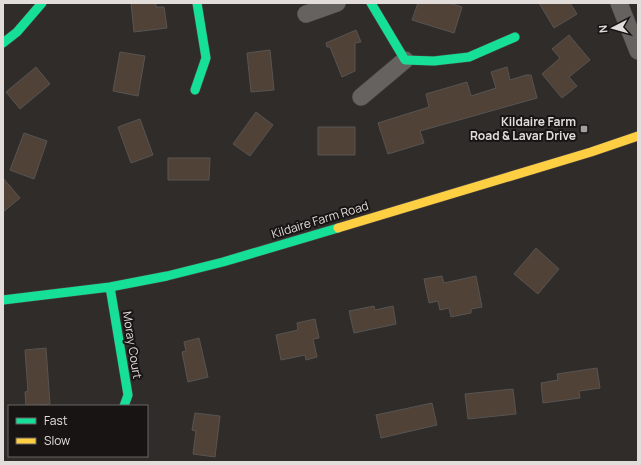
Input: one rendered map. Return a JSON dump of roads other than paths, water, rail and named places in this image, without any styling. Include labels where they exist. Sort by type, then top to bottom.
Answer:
[{"type":"main road","points":[[3,43],[17,32],[42,3]]},
{"type":"main road","points":[[195,90],[206,58],[197,3]]},
{"type":"main road","points":[[371,3],[405,60],[434,61],[469,57],[515,37]]},
{"type":"main road","name":"Kildaire Farm Road","points":[[3,300],[110,287],[167,276],[223,262],[584,154],[638,136]]},
{"type":"main road","name":"Moray Court","points":[[110,287],[128,395],[124,405]]},
{"type":"street","points":[[306,14],[337,3]]},
{"type":"street","points":[[619,3],[638,51]]},
{"type":"street","points":[[361,97],[405,60]]},
{"type":"place","name":"Kildaire Farm Road & Lavar Drive","points":[[584,129]]}]
